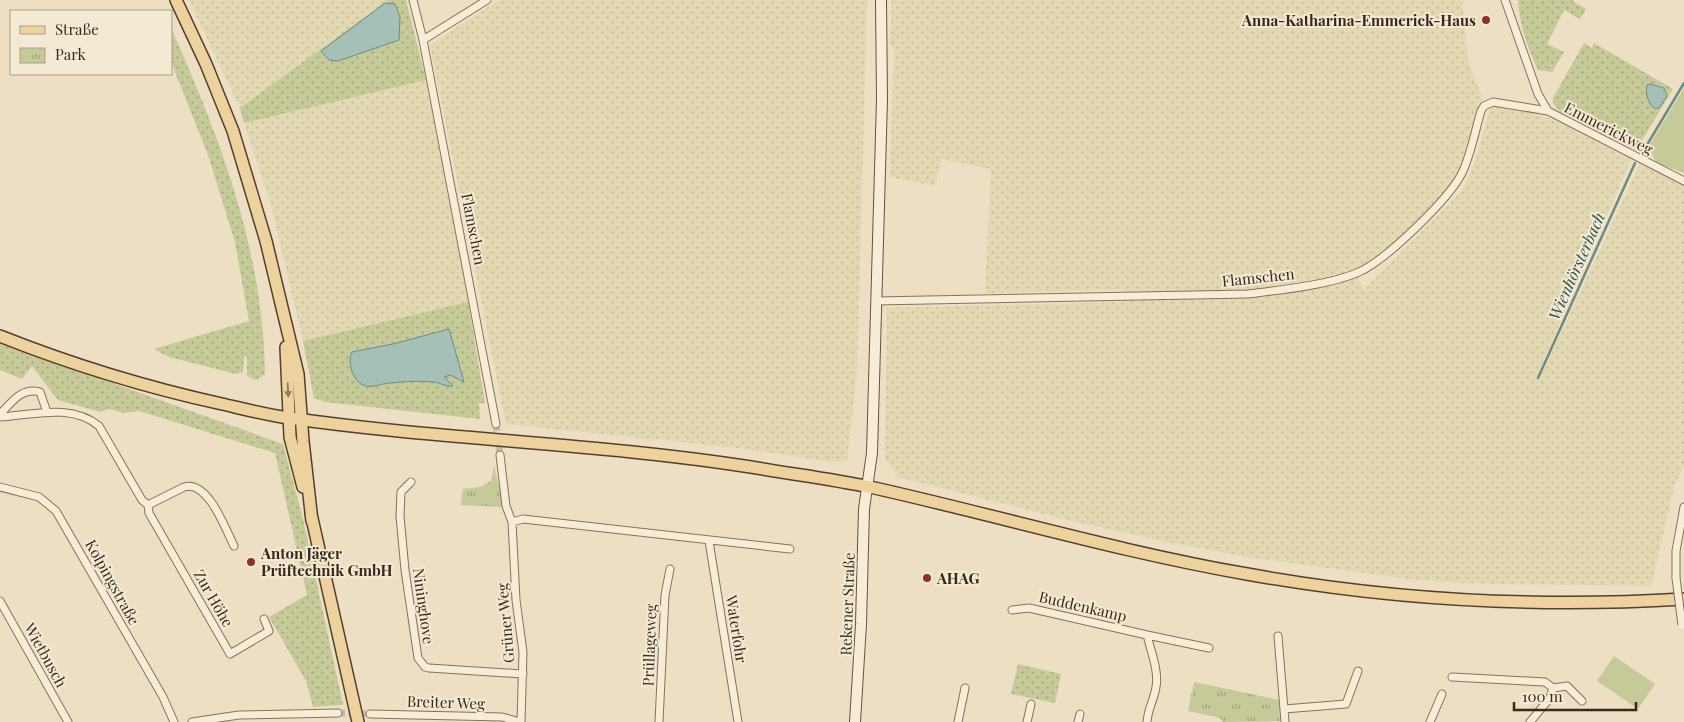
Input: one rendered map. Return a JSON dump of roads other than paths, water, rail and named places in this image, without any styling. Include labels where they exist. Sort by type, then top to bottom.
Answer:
[{"type":"main road","points":[[176,0],[213,79],[242,158],[266,241],[285,328],[298,374],[312,521]]},
{"type":"main road","name":"Rekener Straße","points":[[855,722],[861,624],[864,509],[872,453],[882,99],[881,0]]},
{"type":"main road","points":[[285,328],[290,437],[312,521],[358,722]]},
{"type":"main road","points":[[0,336],[112,377],[181,395],[289,418],[431,434],[609,449],[744,466],[868,487],[1169,559],[1246,574],[1349,590],[1450,600],[1514,602],[1684,599]]},
{"type":"street","name":"Flamschen","points":[[413,0],[423,40],[496,424]]},
{"type":"street","points":[[423,40],[487,0]]},
{"type":"street","name":"Emmerickweg","points":[[1505,0],[1538,94],[1548,112],[1684,181]]},
{"type":"street","name":"Flamschen","points":[[876,301],[1248,294],[1286,290],[1358,273],[1376,263],[1412,231],[1454,186],[1468,159],[1484,106],[1493,102],[1548,112]]},
{"type":"street","points":[[1,417],[1,413],[16,397],[25,391],[33,390],[40,392],[47,412]]},
{"type":"street","name":"Zur Höhe","points":[[1,417],[47,412],[80,414],[99,426],[142,500],[148,505],[152,518],[230,654],[269,631],[264,619]]},
{"type":"street","name":"Grüner Weg","points":[[500,455],[506,506],[512,522],[516,600],[523,652],[521,722]]},
{"type":"street","name":"Nininghove","points":[[411,482],[401,492],[400,516],[418,658],[424,667],[429,668],[523,674]]},
{"type":"street","name":"Kolpingstraße","points":[[0,487],[32,494],[46,502],[56,511],[163,697],[174,722]]},
{"type":"street","points":[[148,505],[184,487],[199,488],[209,498],[234,546]]},
{"type":"street","points":[[1683,629],[1676,578],[1676,551],[1684,507]]},
{"type":"street","points":[[512,522],[523,519],[790,549]]},
{"type":"street","name":"Waterfohr","points":[[709,541],[738,722]]},
{"type":"street","name":"Prüllageweg","points":[[659,722],[665,595],[670,569]]},
{"type":"street","name":"Wietbusch","points":[[0,601],[68,722]]},
{"type":"street","name":"Buddenkamp","points":[[1012,610],[1029,608],[1148,636],[1209,648]]},
{"type":"street","points":[[1147,722],[1149,704],[1156,689],[1148,636]]},
{"type":"street","points":[[1278,636],[1285,722]]},
{"type":"street","points":[[1284,708],[1346,704],[1358,671]]},
{"type":"street","points":[[1452,677],[1545,682],[1553,688],[1567,686],[1582,701]]},
{"type":"street","points":[[958,722],[965,688]]},
{"type":"street","points":[[1530,722],[1550,698],[1553,688]]},
{"type":"street","points":[[1430,722],[1442,694]]},
{"type":"street","points":[[1027,722],[1031,704]]},
{"type":"street","points":[[192,722],[239,715],[338,713]]},
{"type":"street","name":"Breiter Weg","points":[[370,714],[502,717],[521,722]]},
{"type":"street","points":[[1078,722],[1080,714]]},
{"type":"water","points":[[385,3],[395,4],[400,17],[399,40],[338,61],[329,60],[321,51]]},
{"type":"water","points":[[1650,84],[1664,88],[1667,96],[1660,107],[1656,109],[1649,102],[1647,95],[1646,88]]},
{"type":"water","points":[[449,329],[464,382],[450,375],[444,377],[453,386],[418,381],[364,386],[353,374],[350,364],[352,352],[393,344]]},
{"type":"waterway","name":"Wienhörsterbach","points":[[1641,155],[1684,83]]},
{"type":"waterway","name":"Wienhörsterbach","points":[[1538,378],[1635,163]]},
{"type":"tunnel","points":[[496,424],[500,455]]},
{"type":"tunnel","points":[[338,713],[370,714]]},
{"type":"place","name":"Anna-Katharina-Emmerick-Haus","points":[[1486,20]]},
{"type":"place","name":"Anton Jäger Prüftechnik GmbH","points":[[251,562]]},
{"type":"place","name":"AHAG","points":[[927,578]]}]
